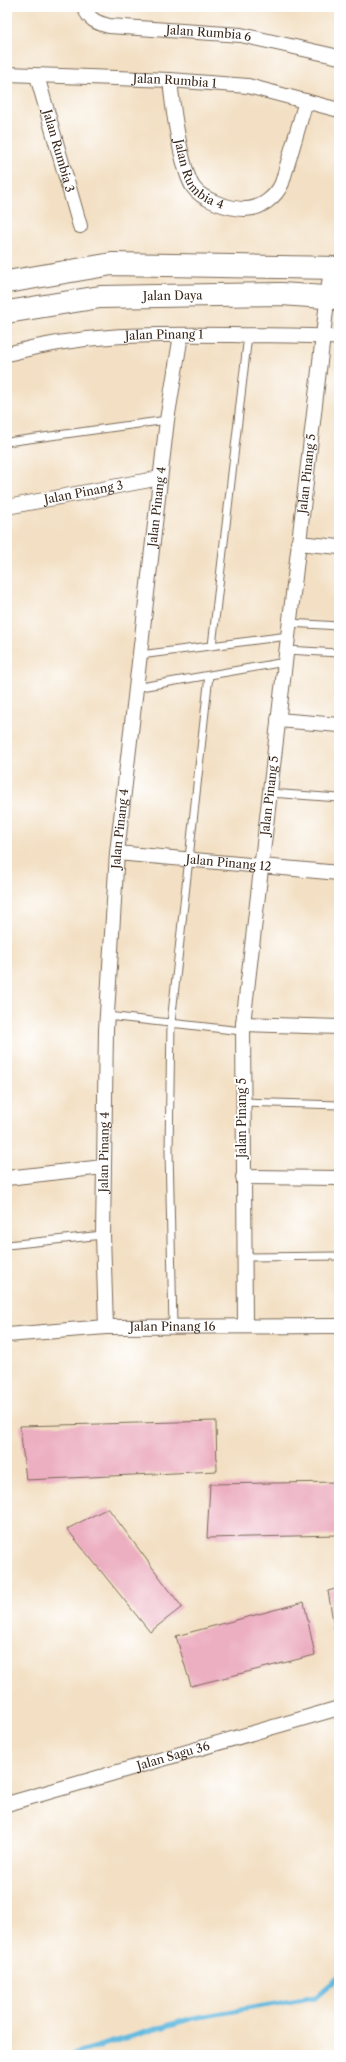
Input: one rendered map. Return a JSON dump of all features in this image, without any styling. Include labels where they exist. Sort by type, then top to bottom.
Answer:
[{"type":"main road","points":[[7,282],[112,264],[335,268]]},
{"type":"main road","name":"Jalan Daya","points":[[7,312],[100,297],[281,294],[333,298]]},
{"type":"street","name":"Jalan Rumbia 6","points":[[84,7],[87,15],[96,23],[109,26],[240,35],[339,57]]},
{"type":"street","name":"Jalan Rumbia 1","points":[[7,74],[170,80],[248,86],[339,110]]},
{"type":"street","name":"Jalan Rumbia 3","points":[[37,76],[80,226]]},
{"type":"street","name":"Jalan Rumbia 4","points":[[170,80],[175,128],[191,184],[198,192],[222,206],[232,208],[246,209],[257,207],[277,193],[282,183],[306,101]]},
{"type":"street","name":"Jalan Pinang 5","points":[[245,1326],[242,1027],[323,336],[333,298],[335,268]]},
{"type":"street","name":"Jalan Pinang 1","points":[[7,354],[40,345],[110,336],[181,334],[323,336],[339,338]]},
{"type":"street","name":"Jalan Pinang 4","points":[[106,1327],[103,1235],[103,1167],[107,1016],[117,853],[167,420],[181,334]]},
{"type":"street","name":"Jalan Pinang 3","points":[[7,507],[160,478]]},
{"type":"street","points":[[298,543],[339,547]]},
{"type":"street","points":[[278,720],[339,725]]},
{"type":"street","name":"Jalan Pinang 12","points":[[117,853],[339,873]]},
{"type":"street","points":[[242,1027],[339,1027]]},
{"type":"street","points":[[7,1178],[103,1167]]},
{"type":"street","points":[[243,1177],[339,1178]]},
{"type":"street","name":"Jalan Pinang 16","points":[[7,1335],[106,1327],[339,1326]]},
{"type":"street","name":"Jalan Sagu 36","points":[[7,1804],[339,1708]]},
{"type":"lane","points":[[212,646],[248,335]]},
{"type":"lane","points":[[7,442],[167,420]]},
{"type":"lane","points":[[135,688],[209,675],[287,643],[339,626]]},
{"type":"lane","points":[[140,655],[212,646],[287,643],[339,653]]},
{"type":"lane","points":[[173,1326],[169,1151],[171,1023],[209,675]]},
{"type":"lane","points":[[270,793],[339,798]]},
{"type":"lane","points":[[107,1016],[171,1023],[242,1027]]},
{"type":"lane","points":[[242,1102],[339,1105]]},
{"type":"lane","points":[[7,1245],[103,1235]]},
{"type":"lane","points":[[244,1257],[339,1256]]},
{"type":"building","points":[[216,1421],[217,1471],[26,1480],[20,1426]]},
{"type":"building","points":[[338,1482],[338,1535],[207,1538],[210,1484]]},
{"type":"building","points":[[108,1508],[182,1607],[150,1632],[67,1529]]},
{"type":"building","points":[[339,1588],[339,1645],[337,1645],[328,1591]]},
{"type":"building","points":[[304,1602],[315,1655],[191,1686],[176,1636]]},
{"type":"waterway","points":[[69,2055],[193,2018],[316,1997],[339,1977]]}]
